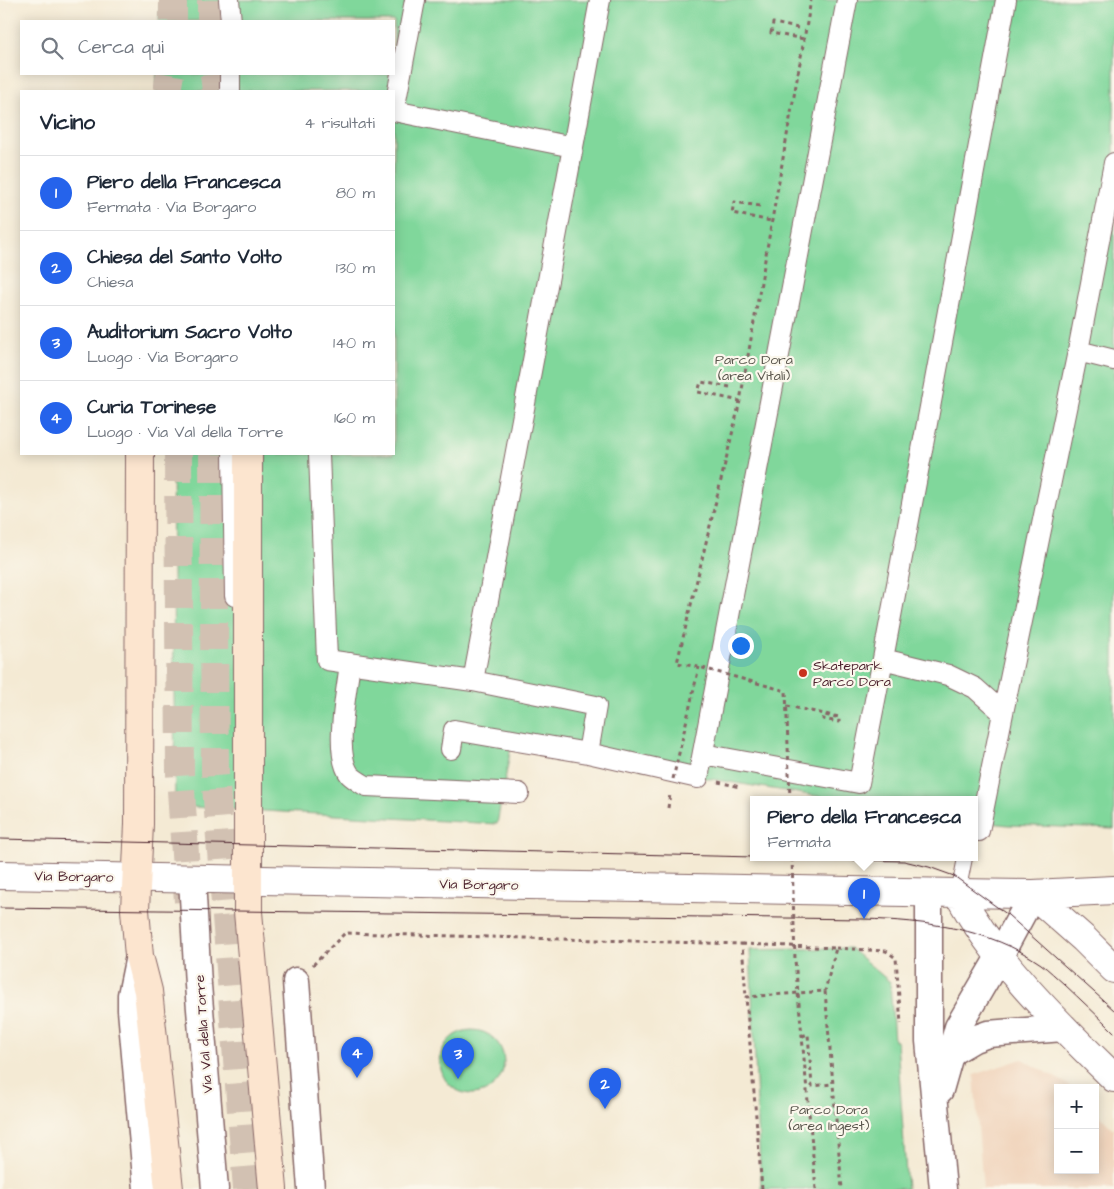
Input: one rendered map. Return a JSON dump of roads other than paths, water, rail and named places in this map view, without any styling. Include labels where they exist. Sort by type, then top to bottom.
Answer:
[{"type":"main road","points":[[140,455],[139,824],[135,910],[139,956],[148,991],[169,1189]]},
{"type":"main road","points":[[248,455],[248,912],[273,1189]]},
{"type":"street","points":[[229,0],[231,20]]},
{"type":"street","points":[[395,105],[414,0]]},
{"type":"street","points":[[473,682],[600,0]]},
{"type":"street","points":[[451,749],[454,730],[588,753],[698,778],[846,0]]},
{"type":"street","points":[[703,754],[859,783],[1006,0]]},
{"type":"street","points":[[230,75],[230,90]]},
{"type":"street","points":[[395,111],[573,147]]},
{"type":"street","points":[[978,818],[1003,713],[1078,350],[1114,163]]},
{"type":"street","points":[[1078,350],[1114,360]]},
{"type":"street","points":[[233,455],[237,826]]},
{"type":"street","points":[[319,455],[327,660],[473,682],[596,706],[588,753]]},
{"type":"street","points":[[883,659],[948,674],[976,688],[1003,713]]},
{"type":"street","points":[[350,663],[340,744],[344,764],[351,776],[366,786],[519,793]]},
{"type":"street","name":"Via Borgaro","points":[[0,875],[929,893],[1033,894],[1114,890]]},
{"type":"street","name":"Via Val della Torre","points":[[192,879],[198,985],[215,1189]]},
{"type":"street","points":[[929,893],[929,1041],[943,1189]]},
{"type":"street","points":[[958,893],[999,957],[1063,1028],[1114,1078]]},
{"type":"street","points":[[936,1108],[958,1027],[1033,894],[1084,939],[1114,969]]},
{"type":"street","points":[[139,956],[131,995],[131,1010],[147,1189]]},
{"type":"street","points":[[296,981],[311,1189]]},
{"type":"street","points":[[950,1053],[974,1039],[988,1034],[1063,1028]]},
{"type":"lane","points":[[978,815],[990,731]]},
{"type":"lane","points":[[958,893],[964,861]]},
{"type":"tunnel","points":[[173,0],[173,20]]},
{"type":"tunnel","points":[[211,0],[211,20]]},
{"type":"tunnel","points":[[167,90],[170,75]]},
{"type":"tunnel","points":[[214,75],[216,90]]},
{"type":"tunnel","points":[[178,455],[180,774],[188,902]]},
{"type":"tunnel","points":[[213,455],[215,773],[247,1189]]},
{"type":"tram line","points":[[0,839],[750,857]]},
{"type":"tram line","points":[[904,861],[954,876],[1008,915],[1114,1010]]},
{"type":"tram line","points":[[0,908],[864,919],[911,922],[978,934],[1021,952],[1050,971],[1114,1032]]},
{"type":"place","name":"Skatepark Parco Dora","points":[[803,673]]},
{"type":"place","name":"Piero della Francesca","points":[[864,919]]},
{"type":"place","name":"Curia Torinese","points":[[357,1078]]},
{"type":"place","name":"Auditorium Sacro Volto","points":[[458,1079]]},
{"type":"place","name":"Chiesa del Santo Volto","points":[[605,1109]]},
{"type":"park label","name":"Parco Dora (area Vitali)","points":[[754,368]]},
{"type":"park label","name":"Parco Dora (area Ingest)","points":[[829,1118]]}]
